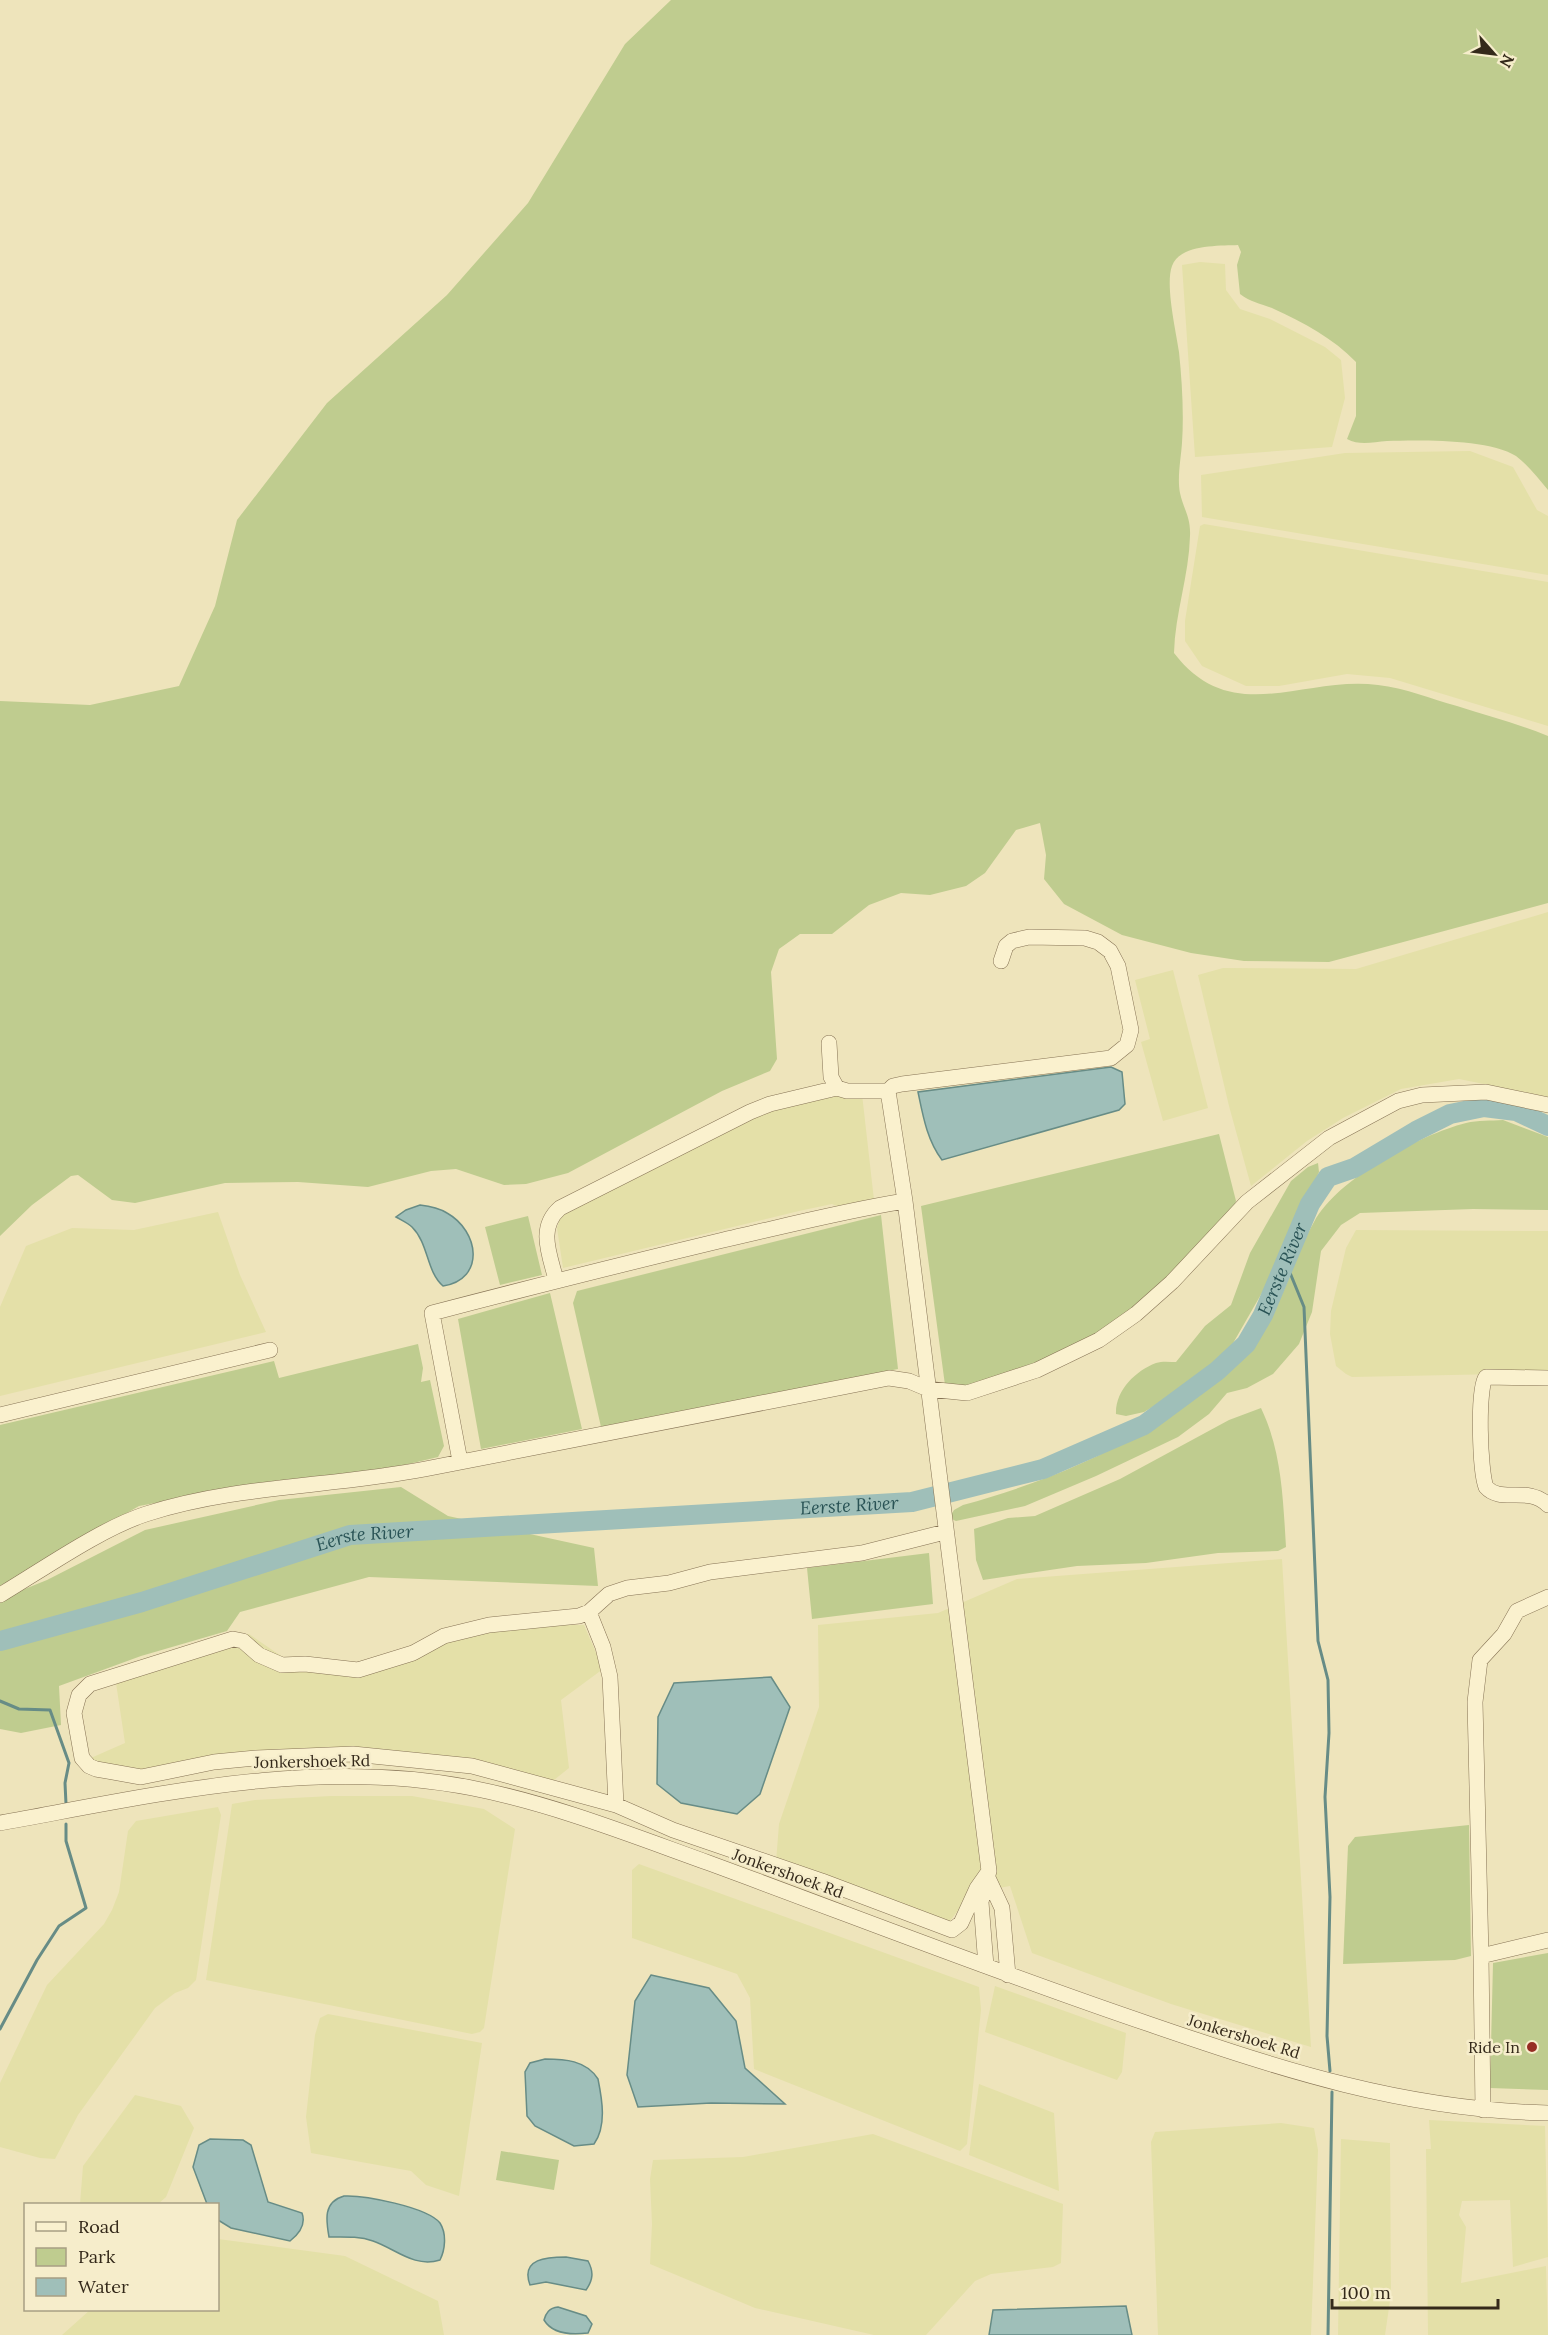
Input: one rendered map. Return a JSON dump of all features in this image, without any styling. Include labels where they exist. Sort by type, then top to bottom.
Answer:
[{"type":"street","points":[[556,1280],[546,1236],[549,1220],[560,1208],[750,1112],[770,1104],[837,1088],[847,1091],[888,1091],[893,1086],[902,1083],[1111,1058],[1127,1045],[1131,1030],[1122,980],[1115,958],[1104,945],[1085,938],[1016,939],[1006,946],[1001,961]]},
{"type":"street","points":[[829,1043],[831,1077],[837,1088]]},
{"type":"street","points":[[888,1091],[905,1201],[989,1874],[1002,1908],[1008,1975]]},
{"type":"street","points":[[0,1595],[105,1534],[146,1514],[254,1491],[377,1477],[889,1378],[909,1381],[928,1389],[958,1393],[976,1391],[1036,1370],[1099,1340],[1136,1314],[1172,1282],[1247,1202],[1329,1138],[1398,1101],[1422,1095],[1486,1092],[1548,1105]]},
{"type":"street","points":[[460,1461],[432,1313],[556,1280],[857,1209],[905,1201]]},
{"type":"street","points":[[0,1414],[270,1350]]},
{"type":"street","points":[[1548,1378],[1486,1377],[1482,1387],[1481,1404],[1482,1473],[1486,1487],[1499,1494],[1530,1494],[1548,1505]]},
{"type":"street","points":[[945,1532],[862,1554],[710,1572],[669,1583],[627,1588],[609,1594],[588,1612],[560,1619],[489,1625],[444,1636],[413,1653],[358,1670],[305,1664],[282,1665],[259,1655],[239,1640],[209,1645],[90,1684],[82,1690],[76,1703],[76,1732],[82,1758],[89,1766],[133,1777],[256,1758],[386,1756],[472,1766],[616,1805],[673,1830],[822,1881],[952,1930],[961,1923],[977,1888],[989,1874]]},
{"type":"street","points":[[1483,2110],[1475,1702],[1478,1665],[1483,1656],[1504,1634],[1517,1611],[1548,1597]]},
{"type":"street","points":[[588,1612],[603,1647],[610,1677],[616,1805]]},
{"type":"street","name":"Jonkershoek Rd","points":[[0,1823],[245,1781],[352,1777],[398,1778],[469,1787],[540,1803],[1008,1975],[1243,2057],[1422,2103],[1483,2110],[1548,2113]]},
{"type":"street","points":[[986,1966],[981,1902],[989,1874]]},
{"type":"street","points":[[1481,1956],[1548,1940]]},
{"type":"shaded area","points":[[1200,262],[1225,264],[1226,290],[1240,309],[1270,319],[1325,347],[1341,360],[1345,398],[1332,447],[1195,457],[1182,265]]},
{"type":"shaded area","points":[[1470,451],[1513,467],[1537,510],[1548,516],[1548,575],[1202,517],[1201,475],[1345,453]]},
{"type":"shaded area","points":[[1204,524],[1548,582],[1548,726],[1390,678],[1347,674],[1279,686],[1246,686],[1202,666],[1185,641],[1185,621],[1200,526]]},
{"type":"shaded area","points":[[1548,912],[1548,1097],[1459,1079],[1401,1089],[1343,1118],[1307,1141],[1251,1186],[1229,1106],[1198,975],[1223,968],[1356,969]]},
{"type":"shaded area","points":[[1173,970],[1208,1108],[1163,1121],[1141,1042],[1150,1039],[1135,980]]},
{"type":"shaded area","points":[[818,1094],[862,1094],[874,1200],[839,1207],[832,1204],[799,1211],[563,1268],[557,1228],[563,1209],[768,1106]]},
{"type":"shaded area","points":[[218,1212],[240,1275],[266,1332],[0,1396],[0,1307],[26,1246],[72,1228],[134,1230]]},
{"type":"shaded area","points":[[1356,1230],[1548,1231],[1548,1373],[1352,1377],[1346,1374],[1336,1366],[1330,1334],[1331,1311],[1346,1248]]},
{"type":"shaded area","points":[[1282,1559],[1311,2047],[1171,2004],[1032,1953],[1010,1886],[971,1893],[947,1925],[776,1862],[779,1824],[819,1707],[818,1625],[938,1613],[1017,1579]]},
{"type":"shaded area","points":[[584,1625],[603,1669],[561,1700],[569,1768],[549,1784],[420,1758],[140,1770],[84,1761],[125,1743],[116,1683],[177,1652],[249,1634],[284,1658],[350,1667],[485,1626]]},
{"type":"shaded area","points":[[331,1796],[412,1796],[484,1809],[515,1829],[484,2028],[480,2032],[472,2034],[206,1980],[232,1804],[255,1800]]},
{"type":"shaded area","points":[[218,1807],[221,1815],[196,1980],[188,1988],[175,1993],[155,2008],[78,2115],[55,2159],[40,2158],[0,2147],[0,2083],[47,1985],[104,1924],[112,1910],[119,1892],[128,1831],[136,1821]]},
{"type":"shaded area","points":[[639,1864],[979,1987],[981,2010],[967,2144],[960,2151],[754,2069],[750,1998],[737,1974],[632,1938],[632,1870]]},
{"type":"shaded area","points":[[995,1986],[1126,2033],[1122,2072],[1117,2080],[985,2032]]},
{"type":"shaded area","points":[[328,2014],[482,2043],[459,2196],[426,2185],[411,2171],[311,2153],[306,2117],[315,2035],[320,2018]]},
{"type":"shaded area","points":[[979,2084],[1054,2113],[1059,2191],[969,2155]]},
{"type":"shaded area","points":[[135,2095],[181,2106],[194,2128],[166,2197],[159,2203],[80,2203],[83,2166]]},
{"type":"shaded area","points":[[1429,2120],[1545,2126],[1548,2257],[1513,2267],[1510,2200],[1462,2201],[1459,2215],[1466,2227],[1461,2283],[1546,2266],[1548,2335],[1428,2335],[1426,2149],[1431,2149]]},
{"type":"shaded area","points":[[1281,2123],[1314,2128],[1318,2150],[1311,2335],[1158,2335],[1151,2142],[1155,2132]]},
{"type":"shaded area","points":[[873,2134],[1063,2204],[1061,2263],[1053,2267],[991,2274],[975,2281],[926,2335],[874,2335],[755,2308],[650,2264],[652,2224],[650,2179],[653,2160],[743,2157]]},
{"type":"shaded area","points":[[1341,2139],[1390,2143],[1391,2294],[1385,2335],[1338,2335]]},
{"type":"shaded area","points":[[219,2239],[345,2256],[438,2301],[444,2335],[62,2335],[89,2311],[219,2311]]},
{"type":"green space","points":[[671,0],[1548,0],[1548,490],[1516,456],[1489,446],[1435,441],[1362,443],[1347,439],[1356,416],[1356,362],[1318,332],[1240,294],[1237,265],[1241,252],[1238,245],[1211,246],[1183,254],[1172,266],[1170,284],[1179,352],[1182,398],[1183,432],[1179,487],[1190,529],[1189,551],[1174,653],[1196,676],[1220,689],[1245,694],[1270,694],[1323,686],[1378,685],[1418,694],[1548,736],[1548,903],[1329,962],[1244,961],[1191,953],[1122,935],[1064,904],[1044,879],[1046,855],[1040,823],[1016,830],[985,873],[966,886],[930,895],[901,893],[869,905],[832,934],[800,934],[779,949],[771,972],[777,1059],[770,1071],[722,1091],[568,1173],[526,1184],[504,1185],[456,1169],[431,1171],[368,1187],[298,1182],[225,1183],[135,1203],[112,1200],[78,1175],[71,1176],[32,1205],[0,1236],[0,701],[90,705],[179,686],[215,606],[237,520],[327,403],[447,295],[528,203],[625,44]]},
{"type":"green space","points":[[1503,1120],[1548,1137],[1548,1210],[1473,1209],[1360,1213],[1341,1225],[1321,1251],[1312,1312],[1299,1344],[1273,1374],[1247,1388],[1227,1393],[1209,1414],[1178,1437],[1096,1476],[1025,1506],[956,1521],[949,1518],[954,1510],[963,1505],[1043,1479],[1118,1446],[1187,1402],[1219,1376],[1261,1331],[1279,1301],[1314,1222],[1325,1206],[1341,1190],[1381,1161],[1426,1137],[1466,1123]]},
{"type":"green space","points":[[1219,1134],[1236,1201],[1234,1207],[1145,1298],[1112,1325],[1047,1360],[1024,1369],[953,1389],[945,1385],[921,1206]]},
{"type":"green space","points":[[1318,1163],[1319,1172],[1267,1284],[1232,1345],[1183,1389],[1144,1412],[1126,1416],[1116,1414],[1119,1397],[1134,1377],[1156,1363],[1176,1362],[1205,1326],[1231,1305],[1250,1253],[1291,1181],[1308,1167]]},
{"type":"green space","points":[[881,1215],[898,1369],[601,1427],[573,1303],[577,1291]]},
{"type":"green space","points":[[528,1216],[542,1275],[500,1285],[485,1227]]},
{"type":"green space","points":[[550,1293],[582,1429],[481,1449],[458,1319]]},
{"type":"green space","points":[[418,1344],[423,1368],[421,1382],[430,1380],[444,1446],[438,1457],[379,1471],[273,1481],[139,1506],[0,1586],[0,1425],[274,1361],[279,1378]]},
{"type":"green space","points":[[1261,1408],[1277,1459],[1286,1547],[1278,1551],[1218,1553],[1146,1563],[1077,1566],[983,1580],[976,1560],[974,1529],[1008,1518],[1035,1516],[1120,1479],[1229,1420]]},
{"type":"green space","points":[[401,1487],[448,1516],[594,1548],[598,1586],[369,1577],[240,1612],[227,1631],[141,1656],[59,1686],[61,1725],[21,1733],[0,1729],[0,1599],[47,1580],[145,1530],[279,1500]]},
{"type":"green space","points":[[929,1553],[933,1604],[812,1619],[807,1568]]},
{"type":"green space","points":[[1469,1825],[1471,1956],[1455,1960],[1343,1964],[1348,1846],[1355,1837]]},
{"type":"green space","points":[[1548,1953],[1548,2090],[1490,2088],[1493,1963]]},
{"type":"green space","points":[[501,2151],[559,2160],[554,2190],[496,2180]]},
{"type":"water","points":[[1111,1067],[1122,1072],[1125,1104],[1119,1110],[942,1160],[929,1136],[918,1092]]},
{"type":"water","points":[[420,1205],[447,1213],[466,1231],[471,1242],[472,1265],[457,1282],[443,1286],[437,1280],[418,1234],[396,1217]]},
{"type":"water","points":[[771,1677],[790,1707],[760,1794],[737,1814],[681,1803],[657,1784],[658,1717],[674,1683]]},
{"type":"water","points":[[651,1975],[709,1988],[736,2021],[745,2068],[785,2104],[711,2103],[638,2107],[627,2075],[635,2001]]},
{"type":"water","points":[[545,2059],[567,2060],[581,2064],[598,2079],[602,2121],[594,2144],[574,2146],[535,2126],[527,2116],[525,2072],[530,2063]]},
{"type":"water","points":[[210,2139],[243,2140],[251,2145],[268,2202],[302,2213],[303,2221],[296,2235],[290,2241],[231,2228],[219,2221],[219,2203],[207,2203],[193,2167],[199,2145]]},
{"type":"water","points":[[344,2196],[395,2203],[433,2217],[440,2223],[444,2232],[444,2247],[440,2260],[422,2262],[413,2260],[381,2244],[362,2238],[329,2237],[327,2218],[329,2207]]},
{"type":"water","points":[[566,2257],[588,2261],[592,2276],[586,2290],[546,2282],[530,2285],[528,2276],[532,2264],[544,2259]]},
{"type":"water","points":[[1126,2306],[1132,2335],[989,2335],[993,2310]]},
{"type":"water","points":[[558,2307],[586,2316],[592,2324],[588,2333],[563,2333],[552,2329],[544,2320],[552,2308]]},
{"type":"waterway","name":"Eerste River","points":[[0,1641],[142,1602],[350,1535],[912,1502],[1043,1469],[1144,1425],[1217,1371],[1246,1344],[1263,1315],[1310,1204],[1328,1177],[1354,1168],[1416,1131],[1450,1114],[1484,1107],[1516,1111],[1548,1126]]},
{"type":"waterway","points":[[1286,1263],[1304,1307],[1318,1641],[1328,1680],[1329,1733],[1325,1797],[1330,1897],[1327,2036],[1330,2071]]},
{"type":"waterway","points":[[0,1701],[19,1709],[50,1710],[69,1763],[65,1783],[66,1804]]},
{"type":"waterway","points":[[0,2029],[37,1960],[59,1926],[86,1908],[66,1841],[66,1824]]},
{"type":"waterway","points":[[1328,2335],[1332,2092]]},
{"type":"place","name":"Ride In","points":[[1532,2047]]}]
